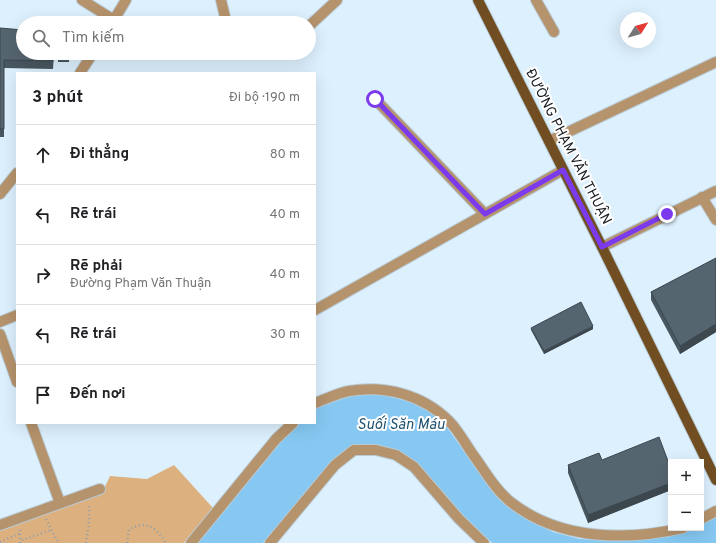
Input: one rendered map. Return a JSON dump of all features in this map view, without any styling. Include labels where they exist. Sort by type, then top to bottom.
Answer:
[{"type":"main road","name":"ĐƯỜNG PHẠM VĂN THUẬN","points":[[478,0],[602,247],[716,480]]},
{"type":"street","points":[[82,0],[106,16]]},
{"type":"street","points":[[116,16],[126,0]]},
{"type":"street","points":[[221,0],[225,16]]},
{"type":"street","points":[[316,20],[337,0]]},
{"type":"street","points":[[536,0],[554,32]]},
{"type":"street","points":[[81,72],[88,60]]},
{"type":"street","points":[[549,141],[716,62]]},
{"type":"street","points":[[375,99],[485,214]]},
{"type":"street","points":[[316,309],[563,170]]},
{"type":"street","points":[[0,194],[16,174]]},
{"type":"street","points":[[602,247],[716,191]]},
{"type":"street","points":[[702,197],[716,220]]},
{"type":"street","points":[[0,322],[16,315]]},
{"type":"street","points":[[0,334],[16,379]]},
{"type":"street","points":[[316,403],[349,391],[379,389],[412,396],[435,409],[450,422],[496,486],[511,503],[555,527],[582,534],[624,535],[669,531]]},
{"type":"street","points":[[32,424],[60,503]]},
{"type":"street","points":[[191,543],[276,439],[292,424]]},
{"type":"street","points":[[270,543],[335,465],[354,450],[376,450],[396,455],[414,467],[459,519],[484,543]]},
{"type":"street","points":[[0,524],[100,489]]},
{"type":"street","points":[[704,517],[716,511]]},
{"type":"path","points":[[86,543],[89,524],[89,492]]},
{"type":"path","points":[[42,510],[51,530],[60,543]]},
{"type":"path","points":[[127,543],[128,530],[137,525],[143,525],[152,527],[161,535],[166,543]]},
{"type":"path","points":[[22,540],[51,530]]},
{"type":"path","points":[[0,542],[21,533]]},
{"type":"shaded area","points":[[174,465],[213,508],[184,543],[0,543],[0,528],[103,491],[110,476],[147,479]]},
{"type":"water","name":"Suối Săn Máu","points":[[378,393],[411,400],[433,414],[446,426],[492,490],[508,507],[553,532],[580,539],[625,541],[667,536],[688,531],[704,531],[704,523],[716,517],[716,543],[492,543],[463,516],[417,463],[397,451],[376,445],[353,445],[332,461],[263,543],[197,543],[279,443],[299,424],[316,424],[317,407],[350,396]]},
{"type":"building","points":[[0,28],[16,29],[16,60],[53,61],[4,60],[4,129],[0,129]]},
{"type":"building","points":[[716,258],[716,324],[680,346],[651,292]]},
{"type":"building","points":[[581,302],[593,326],[544,351],[531,328]]},
{"type":"building","points":[[659,437],[668,461],[668,484],[588,515],[568,465],[599,453],[602,460]]},
{"type":"route","points":[[375,99],[485,214],[563,170],[602,247],[667,214]]}]
